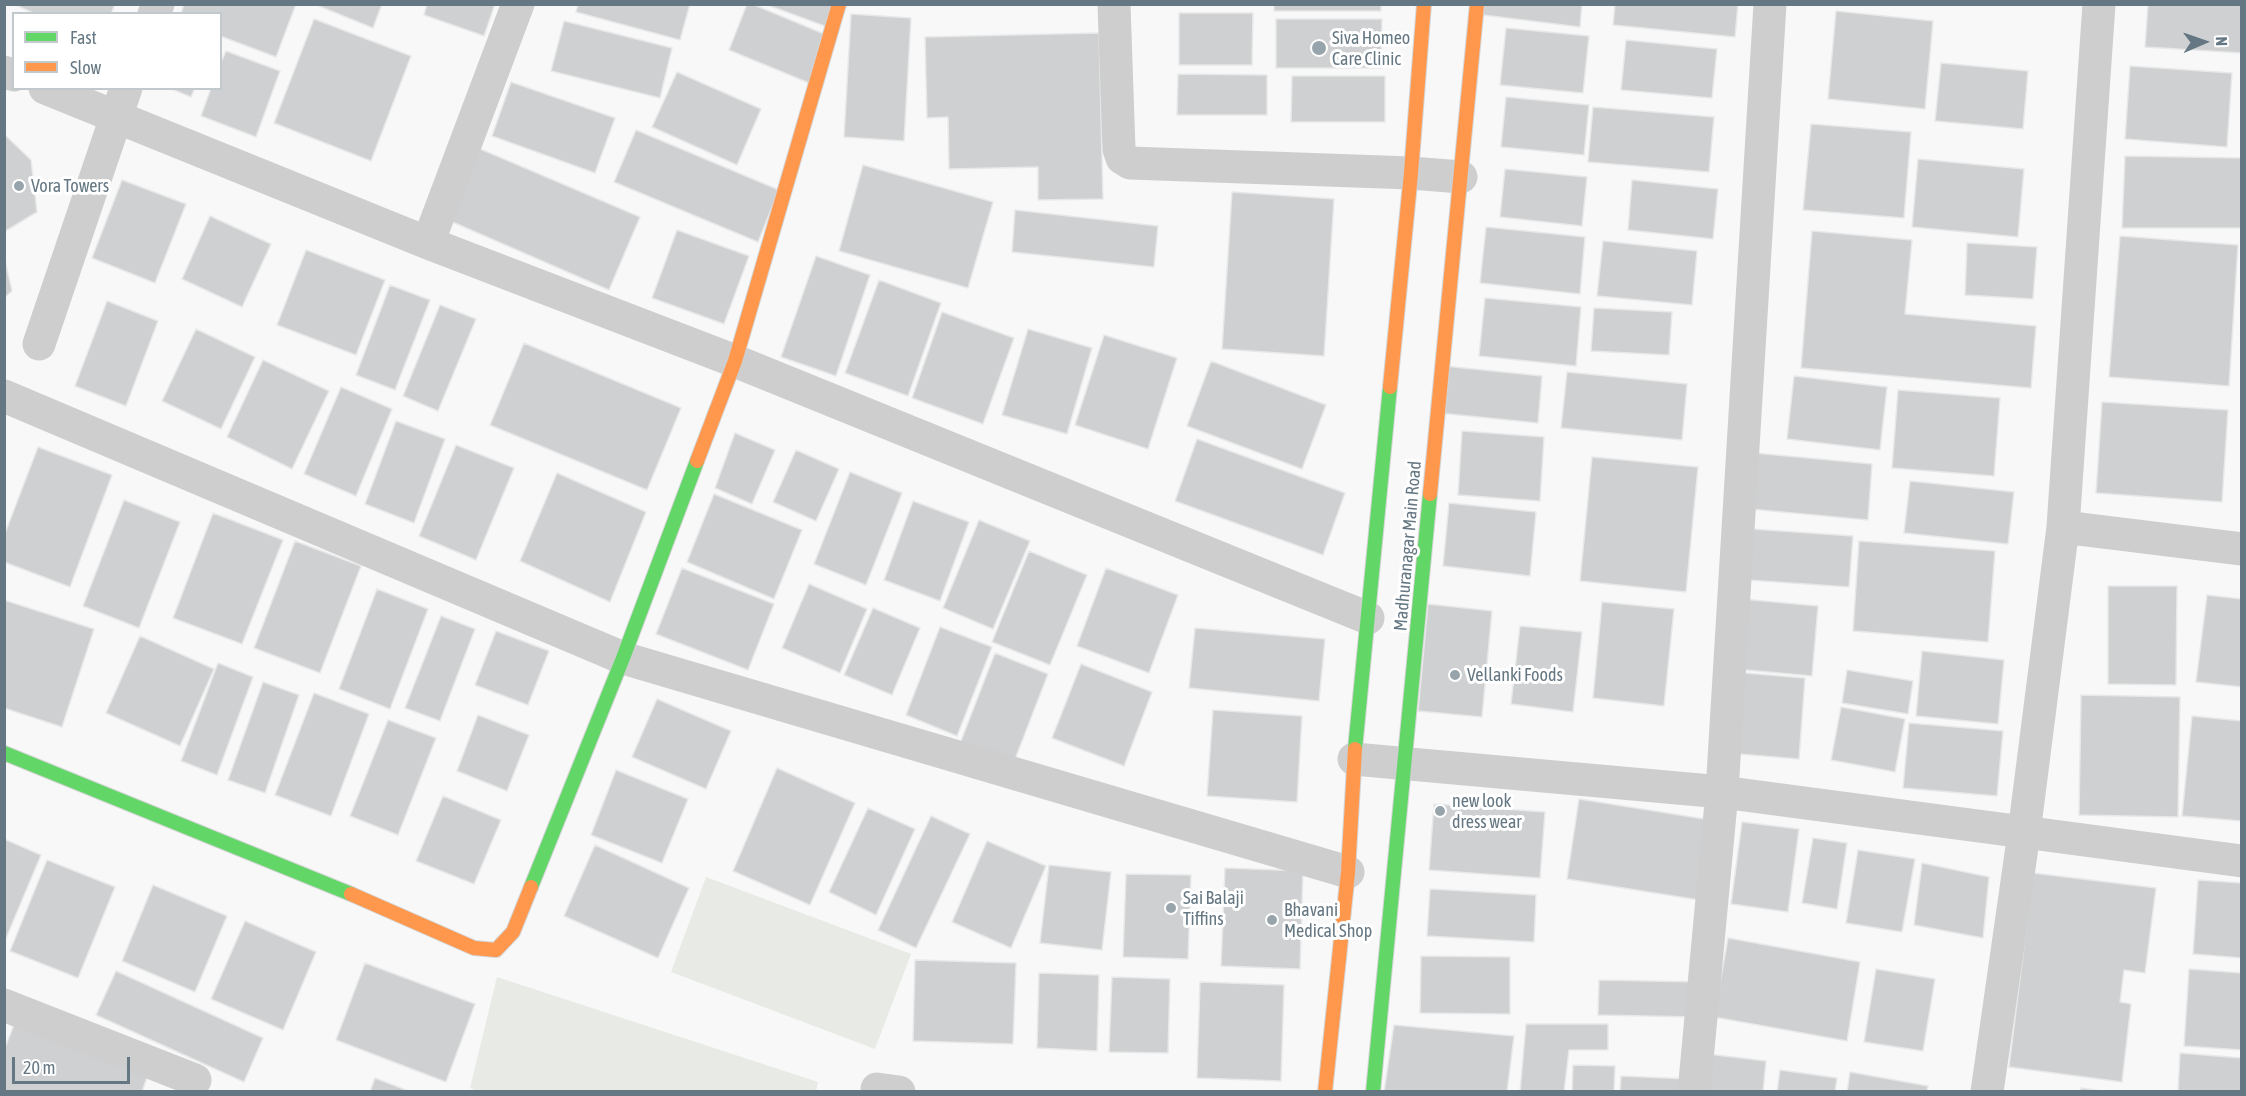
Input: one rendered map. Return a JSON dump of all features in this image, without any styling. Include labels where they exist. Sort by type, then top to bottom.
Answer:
[{"type":"street","points":[[428,243],[518,4]]},
{"type":"street","points":[[4,753],[352,895],[474,948],[496,950],[513,932],[623,658],[735,361],[839,4]]},
{"type":"street","points":[[1114,4],[1119,149],[1122,158],[1130,164],[1411,173],[1461,177]]},
{"type":"street","name":"Madhuranagar Main Road","points":[[1325,1092],[1348,872],[1354,759],[1411,173],[1424,4]]},
{"type":"street","name":"Madhuranagar Main Road","points":[[1373,1092],[1477,4]]},
{"type":"street","points":[[1694,1092],[1722,792],[1770,4]]},
{"type":"street","points":[[1987,1092],[2024,833],[2063,527],[2099,4]]},
{"type":"street","points":[[55,90],[121,103],[428,243],[735,361],[1368,618]]},
{"type":"street","points":[[39,344],[121,103]]},
{"type":"street","points":[[4,396],[623,658],[1348,872]]},
{"type":"street","points":[[2063,527],[2241,549]]},
{"type":"street","points":[[1354,759],[1722,792],[2241,861]]},
{"type":"street","points":[[4,1005],[195,1080]]},
{"type":"shaded area","points":[[706,877],[911,954],[875,1049],[671,972]]},
{"type":"shaded area","points":[[497,977],[818,1082],[816,1091],[480,1092],[470,1088]]},
{"type":"building","points":[[14,4],[115,4],[112,12],[31,12]]},
{"type":"building","points":[[184,4],[296,4],[276,57],[222,37],[222,12],[182,12]]},
{"type":"building","points":[[314,4],[382,4],[373,28]]},
{"type":"building","points":[[427,4],[495,4],[484,36],[424,15]]},
{"type":"building","points":[[578,4],[690,4],[680,40],[576,12]]},
{"type":"building","points":[[747,4],[752,4],[829,36],[809,83],[729,50]]},
{"type":"building","points":[[765,4],[833,4],[830,28]]},
{"type":"building","points":[[1274,4],[1381,4],[1381,11],[1274,11]]},
{"type":"building","points":[[1484,4],[1582,4],[1580,27],[1483,15]]},
{"type":"building","points":[[1615,4],[1738,4],[1735,37],[1613,25]]},
{"type":"building","points":[[2148,4],[2242,4],[2242,53],[2145,47]]},
{"type":"building","points":[[1836,11],[1933,21],[1925,109],[1828,99]]},
{"type":"building","points":[[1179,13],[1253,13],[1252,65],[1179,65]]},
{"type":"building","points":[[851,14],[911,18],[904,141],[844,137]]},
{"type":"building","points":[[314,19],[411,56],[371,161],[274,123]]},
{"type":"building","points":[[1276,19],[1382,19],[1381,68],[1276,68]]},
{"type":"building","points":[[564,21],[672,48],[660,98],[551,71]]},
{"type":"building","points":[[1506,28],[1589,36],[1583,93],[1500,85]]},
{"type":"building","points":[[1099,33],[1103,199],[1038,200],[1038,167],[949,169],[948,117],[927,118],[925,37]]},
{"type":"building","points":[[1626,40],[1717,49],[1712,98],[1621,90]]},
{"type":"building","points":[[226,51],[280,71],[256,137],[201,116],[210,90],[222,90],[222,60]]},
{"type":"building","points":[[1941,63],[2028,71],[2023,129],[1935,121]]},
{"type":"building","points":[[2130,66],[2232,73],[2227,147],[2125,139]]},
{"type":"building","points":[[677,72],[761,109],[737,165],[652,127]]},
{"type":"building","points":[[1178,74],[1267,75],[1267,115],[1177,115]]},
{"type":"building","points":[[1292,76],[1385,76],[1385,122],[1291,122]]},
{"type":"building","points":[[511,82],[615,118],[595,173],[492,136]]},
{"type":"building","points":[[174,90],[194,90],[191,97]]},
{"type":"building","points":[[1506,97],[1589,105],[1584,155],[1501,147]]},
{"type":"building","points":[[1593,107],[1714,117],[1709,172],[1588,162]]},
{"type":"building","points":[[1811,124],[1911,132],[1904,218],[1803,210]]},
{"type":"building","points":[[636,130],[779,190],[758,242],[614,182]]},
{"type":"building","name":"Vora Towers","points":[[4,134],[31,160],[37,212],[4,232]]},
{"type":"building","points":[[471,145],[640,217],[609,290],[441,217]]},
{"type":"building","points":[[2125,156],[2242,158],[2241,228],[2122,228]]},
{"type":"building","points":[[1918,159],[2024,169],[2018,237],[1912,227]]},
{"type":"building","points":[[863,165],[993,202],[968,288],[839,251]]},
{"type":"building","points":[[1505,169],[1587,177],[1582,226],[1500,217]]},
{"type":"building","points":[[122,180],[186,204],[155,283],[92,258]]},
{"type":"building","points":[[1632,180],[1718,189],[1713,239],[1628,230]]},
{"type":"building","points":[[1232,192],[1334,199],[1324,356],[1222,349]]},
{"type":"building","points":[[1015,210],[1158,226],[1154,267],[1012,252]]},
{"type":"building","points":[[210,216],[271,244],[242,307],[182,279]]},
{"type":"building","points":[[1486,227],[1585,237],[1580,294],[1480,283]]},
{"type":"building","points":[[677,230],[749,256],[724,324],[652,298]]},
{"type":"building","points":[[1812,231],[1912,240],[1905,314],[2036,326],[2031,388],[1801,368]]},
{"type":"building","points":[[2120,236],[2238,245],[2229,386],[2109,377]]},
{"type":"building","points":[[1603,241],[1697,251],[1692,305],[1597,296]]},
{"type":"building","points":[[1967,243],[2037,247],[2033,299],[1965,295]]},
{"type":"building","points":[[306,250],[385,280],[356,355],[277,325]]},
{"type":"building","points":[[4,256],[12,291],[4,298]]},
{"type":"building","points":[[816,256],[870,275],[836,376],[781,357]]},
{"type":"building","points":[[879,280],[941,303],[908,396],[845,373]]},
{"type":"building","points":[[390,285],[430,300],[395,390],[356,375]]},
{"type":"building","points":[[1485,298],[1581,307],[1576,366],[1479,356]]},
{"type":"building","points":[[107,301],[158,321],[126,406],[75,386]]},
{"type":"building","points":[[440,305],[476,319],[438,411],[403,396]]},
{"type":"building","points":[[1594,308],[1672,312],[1669,355],[1591,351]]},
{"type":"building","points":[[942,312],[1014,338],[983,424],[912,398]]},
{"type":"building","points":[[196,329],[255,357],[221,429],[162,401]]},
{"type":"building","points":[[1028,329],[1092,348],[1067,434],[1002,415]]},
{"type":"building","points":[[1104,335],[1177,358],[1148,449],[1075,425]]},
{"type":"building","points":[[524,343],[681,408],[647,490],[490,425]]},
{"type":"building","points":[[263,360],[329,391],[292,469],[227,437]]},
{"type":"building","points":[[1211,361],[1326,405],[1302,469],[1187,426]]},
{"type":"building","points":[[1444,366],[1542,376],[1538,423],[1439,413]]},
{"type":"building","points":[[1567,372],[1687,384],[1682,440],[1561,428]]},
{"type":"building","points":[[1794,376],[1887,387],[1880,450],[1787,439]]},
{"type":"building","points":[[341,387],[392,409],[356,496],[304,474]]},
{"type":"building","points":[[1898,390],[2000,398],[1994,476],[1892,468]]},
{"type":"building","points":[[2102,402],[2228,410],[2222,502],[2096,493]]},
{"type":"building","points":[[396,421],[445,439],[414,523],[365,504]]},
{"type":"building","points":[[1462,431],[1544,437],[1540,501],[1458,495]]},
{"type":"building","points":[[735,433],[775,450],[752,504],[715,488]]},
{"type":"building","points":[[1197,439],[1345,493],[1323,555],[1175,501]]},
{"type":"building","points":[[456,445],[514,468],[476,560],[419,536]]},
{"type":"building","points":[[38,447],[112,475],[70,587],[4,562],[4,536]]},
{"type":"building","points":[[796,450],[839,469],[816,521],[773,502]]},
{"type":"building","points":[[1755,453],[1872,464],[1868,520],[1750,509]]},
{"type":"building","points":[[1592,457],[1698,467],[1686,592],[1580,581]]},
{"type":"building","points":[[850,472],[902,493],[866,585],[814,564]]},
{"type":"building","points":[[557,473],[646,512],[610,602],[520,561]]},
{"type":"building","points":[[1910,481],[2014,492],[2008,544],[1904,533]]},
{"type":"building","points":[[714,494],[802,530],[774,599],[687,562]]},
{"type":"building","points":[[124,500],[180,522],[139,628],[83,606]]},
{"type":"building","points":[[913,501],[969,522],[940,601],[884,580]]},
{"type":"building","points":[[1449,503],[1536,512],[1530,576],[1443,566]]},
{"type":"building","points":[[213,513],[283,540],[242,644],[173,618]]},
{"type":"building","points":[[979,520],[1030,541],[993,629],[943,608]]},
{"type":"building","points":[[1752,529],[1853,536],[1849,587],[1748,580]]},
{"type":"building","points":[[295,541],[361,566],[320,673],[254,648]]},
{"type":"building","points":[[1859,541],[1995,551],[1988,642],[1853,631]]},
{"type":"building","points":[[1029,551],[1087,575],[1050,665],[992,642]]},
{"type":"building","points":[[682,568],[774,604],[748,670],[656,634]]},
{"type":"building","points":[[1106,568],[1178,595],[1149,673],[1077,646]]},
{"type":"building","points":[[809,584],[867,609],[840,673],[782,648]]},
{"type":"building","points":[[2108,586],[2177,586],[2176,685],[2108,684]]},
{"type":"building","points":[[377,589],[428,609],[390,709],[339,689]]},
{"type":"building","points":[[2207,595],[2242,599],[2242,687],[2196,682]]},
{"type":"building","points":[[1742,599],[1818,606],[1812,676],[1736,669]]},
{"type":"building","points":[[4,600],[94,629],[62,727],[4,708]]},
{"type":"building","points":[[1602,602],[1674,609],[1664,706],[1593,698]]},
{"type":"building","points":[[1428,604],[1492,611],[1482,717],[1418,711]]},
{"type":"building","points":[[873,608],[920,628],[892,695],[844,675]]},
{"type":"building","points":[[441,616],[475,629],[440,721],[405,708]]},
{"type":"building","points":[[1520,626],[1582,632],[1573,712],[1511,704]]},
{"type":"building","points":[[940,627],[992,647],[957,736],[906,715]]},
{"type":"building","points":[[1195,628],[1325,639],[1319,701],[1189,688]]},
{"type":"building","points":[[496,631],[549,651],[528,705],[475,685]]},
{"type":"building","points":[[140,636],[214,669],[180,746],[106,713]]},
{"type":"building","points":[[1922,651],[2004,660],[1998,724],[1916,716]]},
{"type":"building","points":[[995,653],[1048,674],[1012,767],[959,746]]},
{"type":"building","points":[[218,663],[253,677],[217,775],[181,761]]},
{"type":"building","points":[[1081,664],[1152,692],[1124,766],[1052,738]]},
{"type":"building","points":[[1847,670],[1913,681],[1908,714],[1842,703]]},
{"type":"building","points":[[1733,672],[1805,678],[1799,759],[1727,753]]},
{"type":"building","points":[[263,682],[299,695],[265,793],[228,780]]},
{"type":"building","points":[[314,693],[369,714],[331,816],[275,795]]},
{"type":"building","points":[[2081,695],[2180,697],[2178,817],[2079,815]]},
{"type":"building","points":[[657,699],[731,731],[706,789],[632,757]]},
{"type":"building","points":[[1841,707],[1905,719],[1895,772],[1831,760]]},
{"type":"building","points":[[1213,710],[1302,716],[1297,802],[1207,796]]},
{"type":"building","points":[[478,715],[529,735],[507,791],[457,771]]},
{"type":"building","points":[[2192,716],[2242,721],[2242,821],[2182,816]]},
{"type":"building","points":[[388,720],[436,738],[398,835],[350,816]]},
{"type":"building","points":[[1909,723],[2003,731],[1997,796],[1903,788]]},
{"type":"building","points":[[777,768],[855,803],[810,905],[733,871]]},
{"type":"building","points":[[616,770],[688,799],[662,863],[591,835]]},
{"type":"building","points":[[443,796],[501,820],[474,884],[416,861]]},
{"type":"building","points":[[1579,799],[1711,820],[1699,900],[1567,879]]},
{"type":"building","points":[[1434,804],[1545,812],[1540,878],[1429,870]]},
{"type":"building","points":[[868,808],[915,829],[876,915],[829,892]]},
{"type":"building","points":[[931,816],[970,834],[916,948],[878,930]]},
{"type":"building","points":[[1742,822],[1799,829],[1788,912],[1731,904]]},
{"type":"building","points":[[1813,838],[1847,843],[1837,909],[1802,903]]},
{"type":"building","points":[[4,839],[41,855],[4,943]]},
{"type":"building","points":[[987,841],[1046,866],[1011,948],[952,922]]},
{"type":"building","points":[[595,845],[689,888],[658,958],[564,916]]},
{"type":"building","points":[[1858,850],[1915,859],[1902,932],[1846,923]]},
{"type":"building","points":[[47,860],[115,887],[78,978],[10,951]]},
{"type":"building","points":[[1922,863],[1989,877],[1983,938],[1914,925]]},
{"type":"building","points":[[1049,865],[1111,872],[1102,950],[1040,943]]},
{"type":"building","points":[[1225,868],[1303,871],[1300,969],[1221,966]]},
{"type":"building","points":[[2033,873],[2156,888],[2145,973],[2124,970],[2120,1002],[2131,1004],[2122,1082],[2009,1067]]},
{"type":"building","points":[[1126,874],[1191,875],[1188,959],[1123,957]]},
{"type":"building","points":[[2198,880],[2242,883],[2242,958],[2193,954]]},
{"type":"building","points":[[153,885],[227,916],[195,992],[122,961]]},
{"type":"building","points":[[1430,889],[1536,895],[1534,942],[1427,936]]},
{"type":"building","points":[[245,921],[316,952],[283,1030],[211,999]]},
{"type":"building","points":[[1728,938],[1860,962],[1847,1041],[1714,1017]]},
{"type":"building","points":[[1421,956],[1510,957],[1510,1014],[1420,1013]]},
{"type":"building","points":[[915,960],[1016,963],[1013,1044],[913,1041]]},
{"type":"building","points":[[365,963],[475,1004],[446,1082],[336,1040]]},
{"type":"building","points":[[1876,969],[1935,979],[1923,1051],[1864,1042]]},
{"type":"building","points":[[2189,969],[2242,973],[2242,1050],[2184,1046]]},
{"type":"building","points":[[116,971],[263,1038],[244,1082],[96,1015]]},
{"type":"building","points":[[1039,973],[1099,975],[1097,1051],[1037,1048]]},
{"type":"building","points":[[1112,977],[1170,979],[1168,1053],[1109,1052]]},
{"type":"building","points":[[1599,980],[1698,982],[1697,1017],[1598,1015]]},
{"type":"building","points":[[1200,982],[1284,985],[1281,1081],[1197,1078]]},
{"type":"building","points":[[16,1020],[149,1071],[142,1092],[4,1092],[4,1050]]},
{"type":"building","points":[[1526,1024],[1608,1024],[1608,1050],[1569,1050],[1564,1092],[1520,1092]]},
{"type":"building","points":[[1394,1025],[1514,1036],[1507,1092],[1384,1092]]},
{"type":"building","points":[[2180,1053],[2242,1058],[2242,1092],[2178,1092]]},
{"type":"building","points":[[1708,1054],[1766,1061],[1763,1092],[1704,1092]]},
{"type":"building","points":[[1573,1065],[1615,1066],[1614,1092],[1572,1092]]},
{"type":"building","points":[[1780,1070],[1837,1078],[1835,1092],[1777,1092]]},
{"type":"building","points":[[1850,1072],[1928,1086],[1927,1092],[1847,1092]]},
{"type":"building","points":[[1621,1076],[1689,1079],[1688,1092],[1620,1092]]},
{"type":"building","points":[[375,1078],[411,1092],[370,1092]]},
{"type":"building","points":[[2081,1088],[2109,1092],[2080,1092]]},
{"type":"traffic: fast","points":[[1355,749],[1390,387]]},
{"type":"traffic: fast","points":[[531,887],[623,658],[697,461]]},
{"type":"traffic: fast","points":[[1373,1092],[1430,494]]},
{"type":"traffic: fast","points":[[4,753],[351,894]]},
{"type":"traffic: slow","points":[[697,461],[735,361],[839,4]]},
{"type":"traffic: slow","points":[[1390,387],[1411,173],[1424,4]]},
{"type":"traffic: slow","points":[[1430,494],[1477,4]]},
{"type":"traffic: slow","points":[[1325,1092],[1348,872],[1355,749]]},
{"type":"traffic: slow","points":[[351,894],[474,948],[496,950],[513,932],[531,887]]},
{"type":"place","name":"Siva Homeo Care Clinic","points":[[1319,48]]},
{"type":"place","name":"Vora Towers","points":[[19,186]]},
{"type":"place","name":"Vellanki Foods","points":[[1455,675]]},
{"type":"place","name":"new look dress wear","points":[[1440,811]]},
{"type":"place","name":"Sai Balaji Tiffins","points":[[1171,908]]},
{"type":"place","name":"Bhavani Medical Shop","points":[[1272,920]]}]
